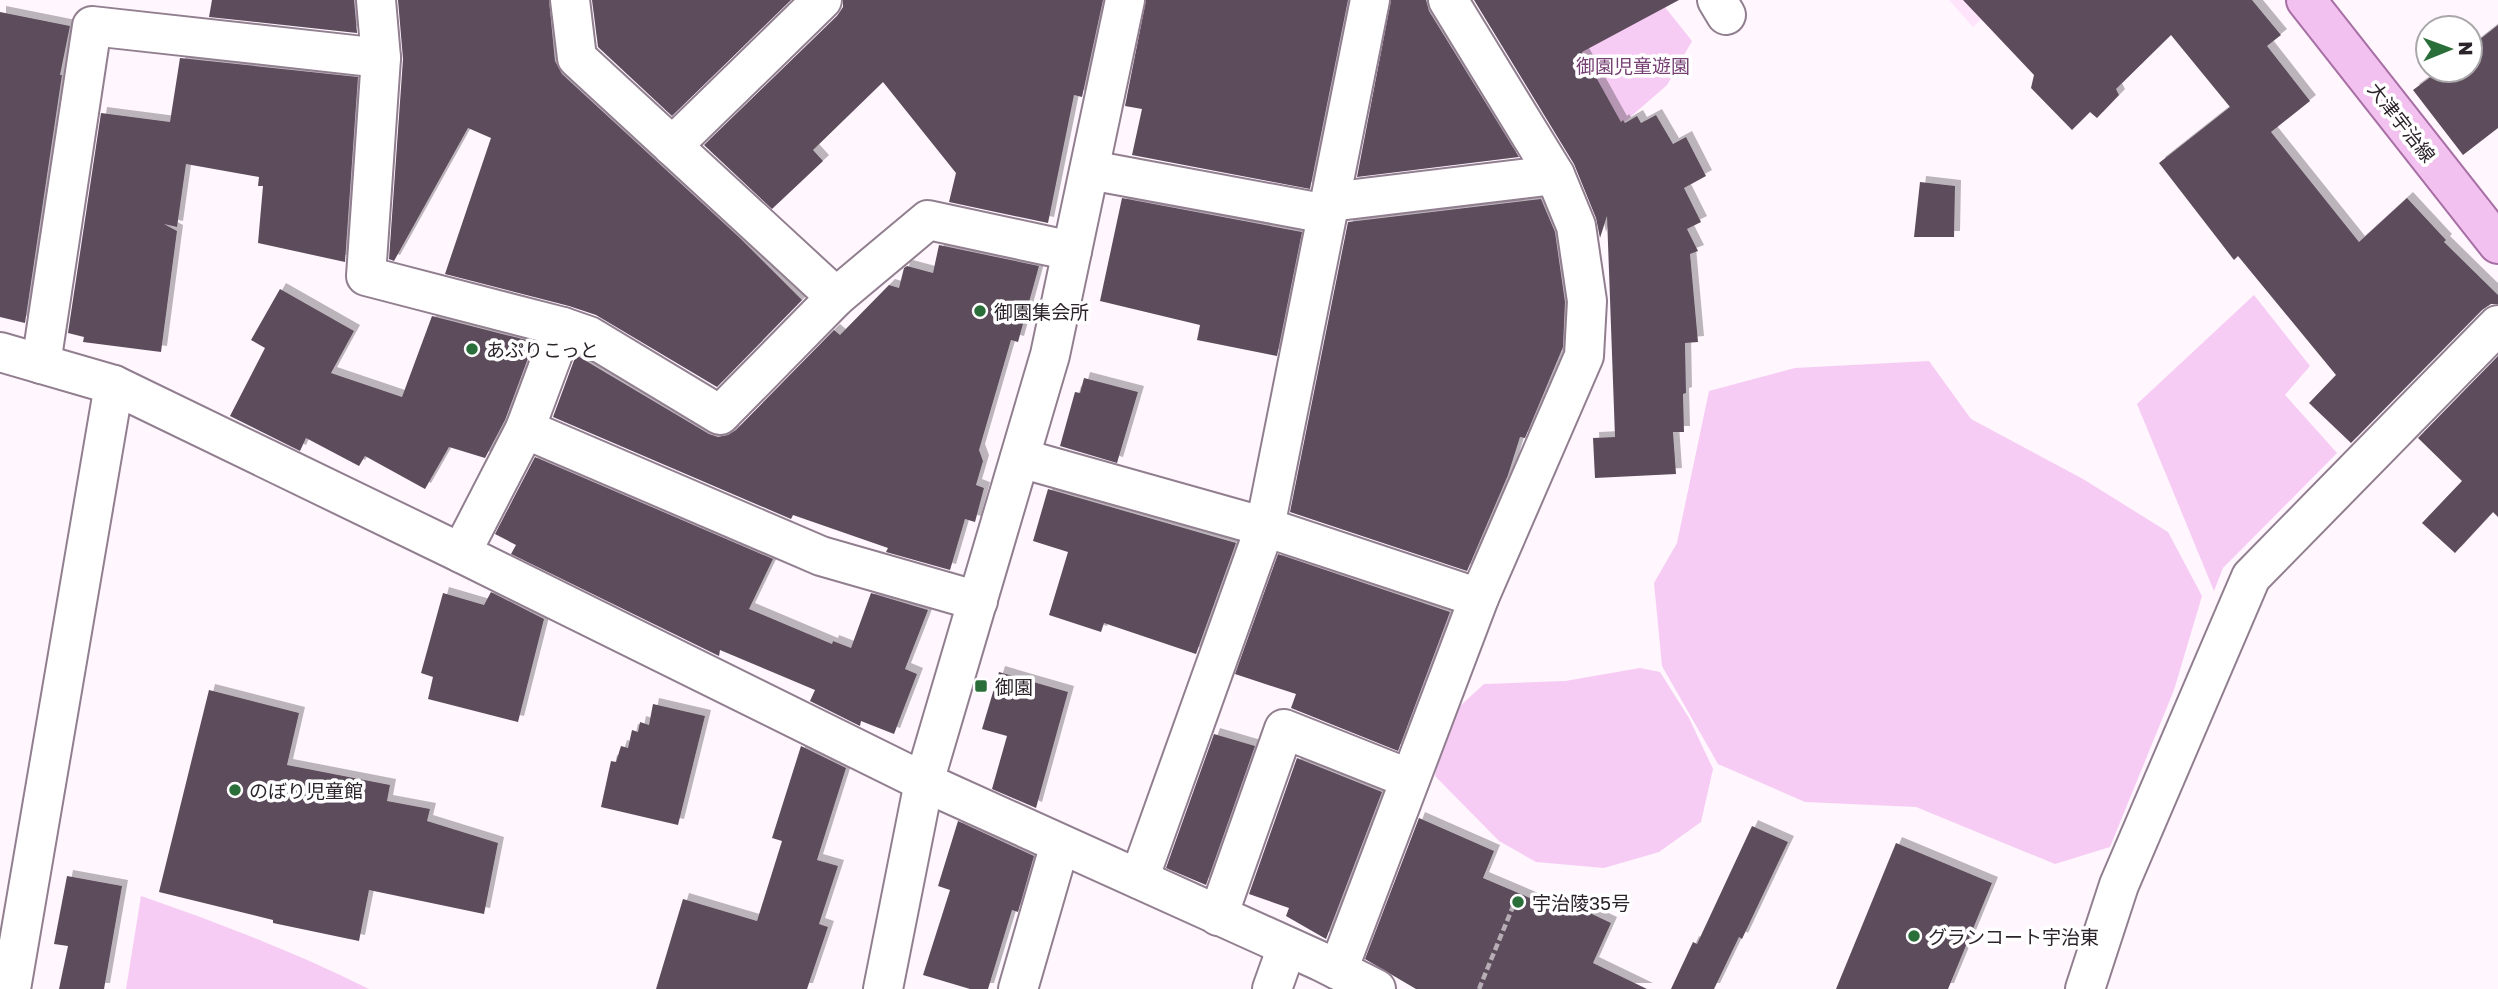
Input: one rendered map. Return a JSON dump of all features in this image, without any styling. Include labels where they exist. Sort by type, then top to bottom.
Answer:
[{"type":"main road","name":"大津宇治線","points":[[2306,0],[2498,244]]},
{"type":"street","points":[[376,0],[381,58],[366,276],[589,336],[720,415],[836,297],[928,219],[1072,251]]},
{"type":"street","points":[[570,0],[577,58],[836,297]]},
{"type":"street","points":[[672,146],[822,0]]},
{"type":"street","points":[[883,989],[924,782],[1050,355],[1125,0]]},
{"type":"street","points":[[1139,879],[1265,527],[1370,0]]},
{"type":"street","points":[[1338,970],[1479,598],[1584,356],[1587,301],[1576,226],[1555,175],[1448,0]]},
{"type":"street","points":[[41,364],[92,26],[381,58]]},
{"type":"street","points":[[1090,170],[1328,208],[1555,175]]},
{"type":"street","points":[[2085,989],[2119,886],[2228,636],[2246,585],[2498,325]]},
{"type":"street","points":[[461,553],[525,429],[563,327]]},
{"type":"street","points":[[0,352],[114,385],[924,782],[1376,989]]},
{"type":"street","points":[[11,989],[114,385]]},
{"type":"street","points":[[525,429],[821,556],[978,601]]},
{"type":"street","points":[[1020,458],[1265,527],[1479,598]]},
{"type":"street","points":[[1218,916],[1284,729],[1410,779]]},
{"type":"street","points":[[1018,989],[1060,844]]},
{"type":"street","points":[[1272,989],[1287,947]]},
{"type":"path","points":[[1479,989],[1514,904]]},
{"type":"shaded area","points":[[1949,0],[2003,0],[1973,27]]},
{"type":"green space","name":"御園児童遊園","points":[[1664,6],[1692,41],[1667,85],[1620,126],[1576,52]]},
{"type":"green space","points":[[2254,295],[2310,366],[2285,395],[2337,453],[2223,568],[2214,591],[2137,404]]},
{"type":"green space","points":[[1929,361],[1971,419],[2083,479],[2168,532],[2202,596],[2174,690],[2110,847],[2055,864],[1916,807],[1805,802],[1718,764],[1662,666],[1654,583],[1677,543],[1709,391],[1795,368]]},
{"type":"green space","points":[[1640,668],[1660,672],[1689,718],[1713,769],[1701,822],[1659,852],[1604,868],[1536,862],[1499,841],[1435,776],[1446,719],[1484,684],[1565,681]]},
{"type":"green space","points":[[141,896],[256,939],[369,989],[126,989]]},
{"type":"building","points":[[212,0],[354,0],[357,33],[209,17]]},
{"type":"building","points":[[398,0],[549,0],[555,61],[562,74],[740,238],[802,300],[717,387],[596,315],[445,274],[491,138],[468,128],[394,261],[389,259],[403,59]]},
{"type":"building","points":[[592,0],[791,0],[672,116],[598,47]]},
{"type":"building","points":[[843,0],[1103,0],[1082,97],[1074,95],[1048,223],[949,202],[956,173],[883,82],[813,150],[823,161],[772,209],[704,145],[837,16],[843,7]]},
{"type":"building","points":[[1146,0],[1348,0],[1310,189],[1132,155],[1142,109],[1125,106]]},
{"type":"building","points":[[1391,0],[1426,0],[1429,11],[1519,157],[1357,177]]},
{"type":"building","points":[[1474,0],[1679,0],[1582,52],[1621,122],[1623,120],[1625,123],[1637,116],[1641,123],[1656,115],[1673,144],[1686,137],[1706,176],[1684,188],[1701,222],[1687,229],[1698,251],[1690,254],[1698,342],[1685,343],[1684,432],[1673,432],[1676,474],[1595,478],[1593,438],[1615,437],[1607,216],[1600,238],[1596,218],[1574,164]]},
{"type":"building","points":[[1963,0],[2252,0],[2281,35],[2267,46],[2310,101],[2271,132],[2359,242],[2407,198],[2446,240],[2444,242],[2498,295],[2498,304],[2491,304],[2482,310],[2351,443],[2309,403],[2336,375],[2238,256],[2234,260],[2159,163],[2230,107],[2171,35],[2116,89],[2119,95],[2097,118],[2090,112],[2072,130],[2031,88],[2034,75]]},
{"type":"building","points":[[0,12],[70,26],[60,75],[25,323],[0,317]]},
{"type":"building","points":[[2498,25],[2498,128],[2463,155],[2413,90],[2421,84],[2484,84],[2484,36]]},
{"type":"building","points":[[180,58],[358,77],[345,262],[258,243],[263,186],[258,186],[259,177],[186,164],[177,227],[164,224],[177,231],[161,352],[83,342],[84,337],[68,333],[101,113],[170,122]]},
{"type":"building","points":[[1920,182],[1955,186],[1954,237],[1914,237]]},
{"type":"building","points":[[1122,198],[1302,232],[1277,356],[1197,340],[1200,325],[1100,301]]},
{"type":"building","points":[[1541,199],[1555,232],[1565,302],[1563,347],[1525,438],[1520,437],[1508,475],[1467,571],[1290,512],[1348,222]]},
{"type":"building","points":[[939,245],[1039,266],[1018,342],[1011,340],[979,450],[983,461],[976,485],[984,488],[975,522],[965,519],[950,570],[886,552],[888,548],[793,515],[791,519],[553,417],[576,355],[709,434],[718,437],[728,435],[834,330],[840,335],[889,285],[899,288],[904,268],[907,266],[933,273]]},
{"type":"building","points":[[280,289],[354,331],[331,373],[402,397],[432,316],[534,342],[505,420],[485,458],[449,447],[425,489],[365,456],[359,466],[306,438],[300,451],[230,416],[265,348],[251,340]]},
{"type":"building","points":[[2498,356],[2498,517],[2493,512],[2455,553],[2422,523],[2462,481],[2418,438]]},
{"type":"building","points":[[1084,378],[1138,392],[1117,463],[1060,446],[1075,392],[1080,393]]},
{"type":"building","points":[[535,457],[773,559],[749,609],[832,644],[833,641],[851,648],[871,593],[928,610],[905,669],[917,674],[894,734],[861,721],[860,726],[810,701],[815,690],[720,650],[719,656],[511,554],[516,545],[495,534]]},
{"type":"building","points":[[1048,489],[1236,543],[1196,654],[1104,623],[1101,632],[1049,615],[1068,552],[1033,541]]},
{"type":"building","points":[[1278,554],[1450,612],[1398,751],[1291,708],[1296,694],[1235,674]]},
{"type":"building","points":[[491,592],[544,619],[518,722],[428,699],[433,677],[421,673],[443,593],[484,605]]},
{"type":"building","points":[[999,672],[1068,692],[1036,808],[992,789],[1007,736],[982,729]]},
{"type":"building","points":[[209,690],[299,713],[287,765],[390,785],[387,801],[430,809],[427,821],[498,843],[484,914],[369,890],[359,941],[273,923],[273,920],[159,892]]},
{"type":"building","points":[[653,704],[705,716],[678,825],[601,807],[611,761],[616,762],[621,746],[628,748],[632,730],[638,732],[640,722],[649,725]]},
{"type":"building","points":[[1214,734],[1255,746],[1206,885],[1166,868]]},
{"type":"building","points":[[801,746],[846,768],[817,860],[838,866],[819,924],[828,927],[807,989],[656,989],[683,899],[757,921],[782,841],[772,838]]},
{"type":"building","points":[[1297,758],[1382,792],[1326,939],[1286,916],[1289,908],[1249,894]]},
{"type":"building","points":[[1419,818],[1494,851],[1483,878],[1563,912],[1565,908],[1572,912],[1575,906],[1611,923],[1593,963],[1647,989],[1416,989],[1365,959]]},
{"type":"building","points":[[958,821],[1034,856],[1018,912],[1012,910],[988,989],[970,989],[923,975],[950,890],[938,886]]},
{"type":"building","points":[[1752,826],[1788,842],[1742,939],[1739,937],[1714,989],[1671,989],[1693,942],[1697,944]]},
{"type":"building","name":"グランコート宇治東","points":[[1896,843],[1992,883],[1948,989],[1836,989]]},
{"type":"building","points":[[67,876],[122,886],[104,989],[59,989],[68,946],[54,944]]},
{"type":"place","name":"御園集会所","points":[[980,311]]},
{"type":"place","name":"あぷりこっと","points":[[472,349]]},
{"type":"place","name":"御園","points":[[981,686]]},
{"type":"place","name":"のぼり児童館","points":[[235,790]]},
{"type":"place","name":"宇治陵35号","points":[[1518,902]]},
{"type":"place","name":"グランコート宇治東","points":[[1914,936]]}]
